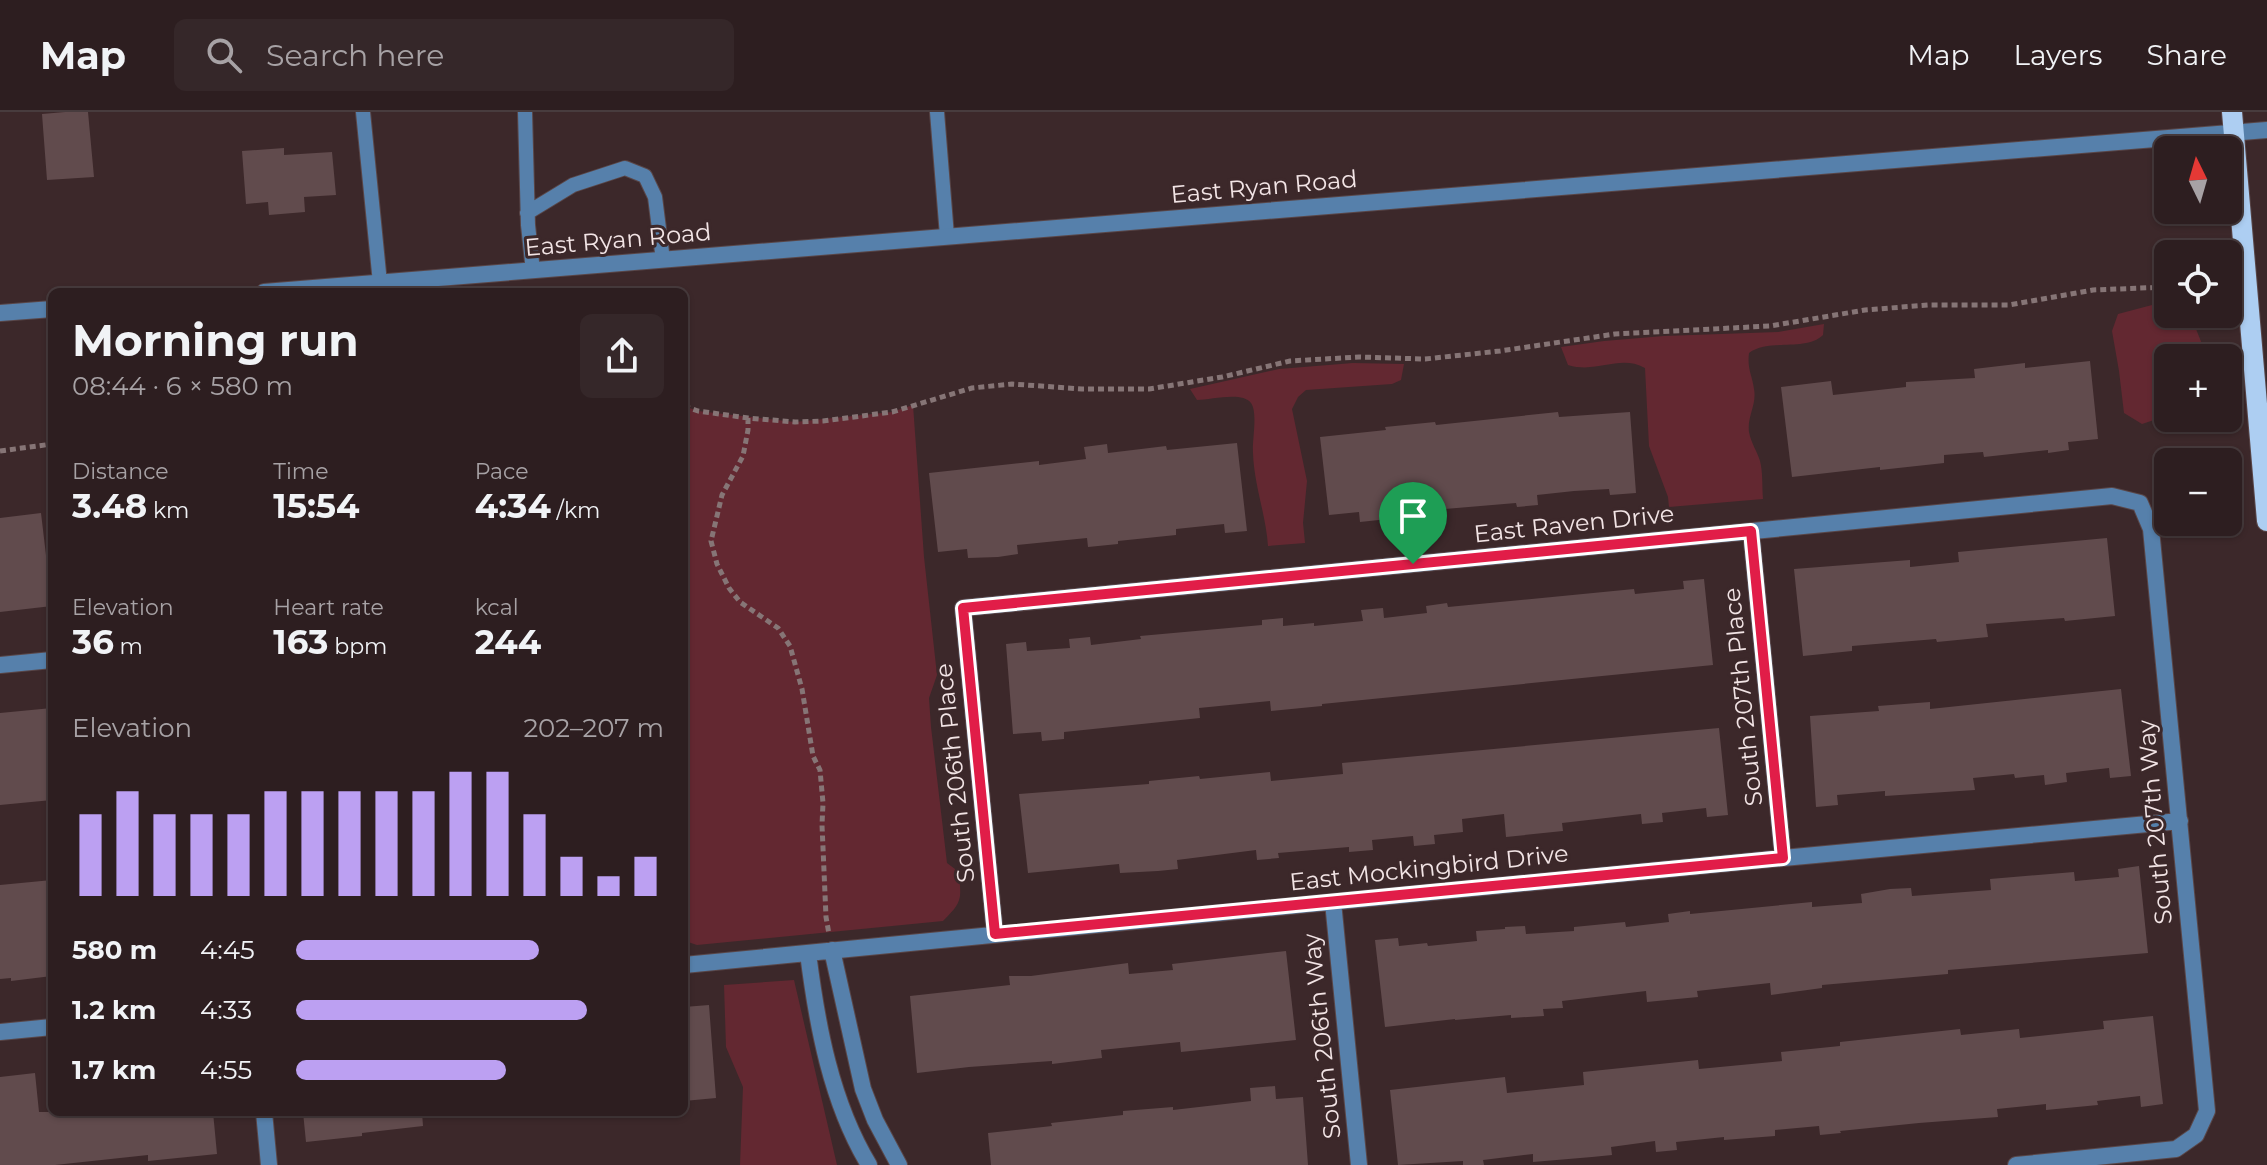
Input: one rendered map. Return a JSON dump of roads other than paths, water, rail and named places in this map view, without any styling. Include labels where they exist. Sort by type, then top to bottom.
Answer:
[{"type":"main road","points":[[2232,112],[2267,521]]},
{"type":"street","name":"East Ryan Road","points":[[316,288],[2267,130]]},
{"type":"street","points":[[0,313],[48,309]]},
{"type":"street","name":"East Raven Drive","points":[[963,608],[2112,496],[2140,503]]},
{"type":"street","name":"South 207th Way","points":[[2016,1165],[2176,1149],[2196,1135],[2207,1111],[2151,529],[2140,503]]},
{"type":"street","name":"South 207th Place","points":[[1751,531],[1783,858]]},
{"type":"street","name":"South 206th Place","points":[[963,608],[995,934]]},
{"type":"street","points":[[0,665],[48,660]]},
{"type":"street","name":"East Mockingbird Drive","points":[[688,965],[2180,821]]},
{"type":"street","name":"South 206th Way","points":[[1333,902],[1359,1165]]},
{"type":"street","points":[[832,950],[863,1089],[875,1120],[899,1165]]},
{"type":"street","points":[[808,953],[826,1057],[848,1122],[869,1165]]},
{"type":"street","points":[[0,1032],[48,1027]]},
{"type":"street","points":[[264,1116],[269,1165]]},
{"type":"lane","points":[[363,112],[380,283]]},
{"type":"lane","points":[[525,112],[527,213],[533,271]]},
{"type":"lane","points":[[937,112],[947,236]]},
{"type":"lane","points":[[527,213],[573,185],[625,168],[645,176],[655,197],[663,260]]}]
